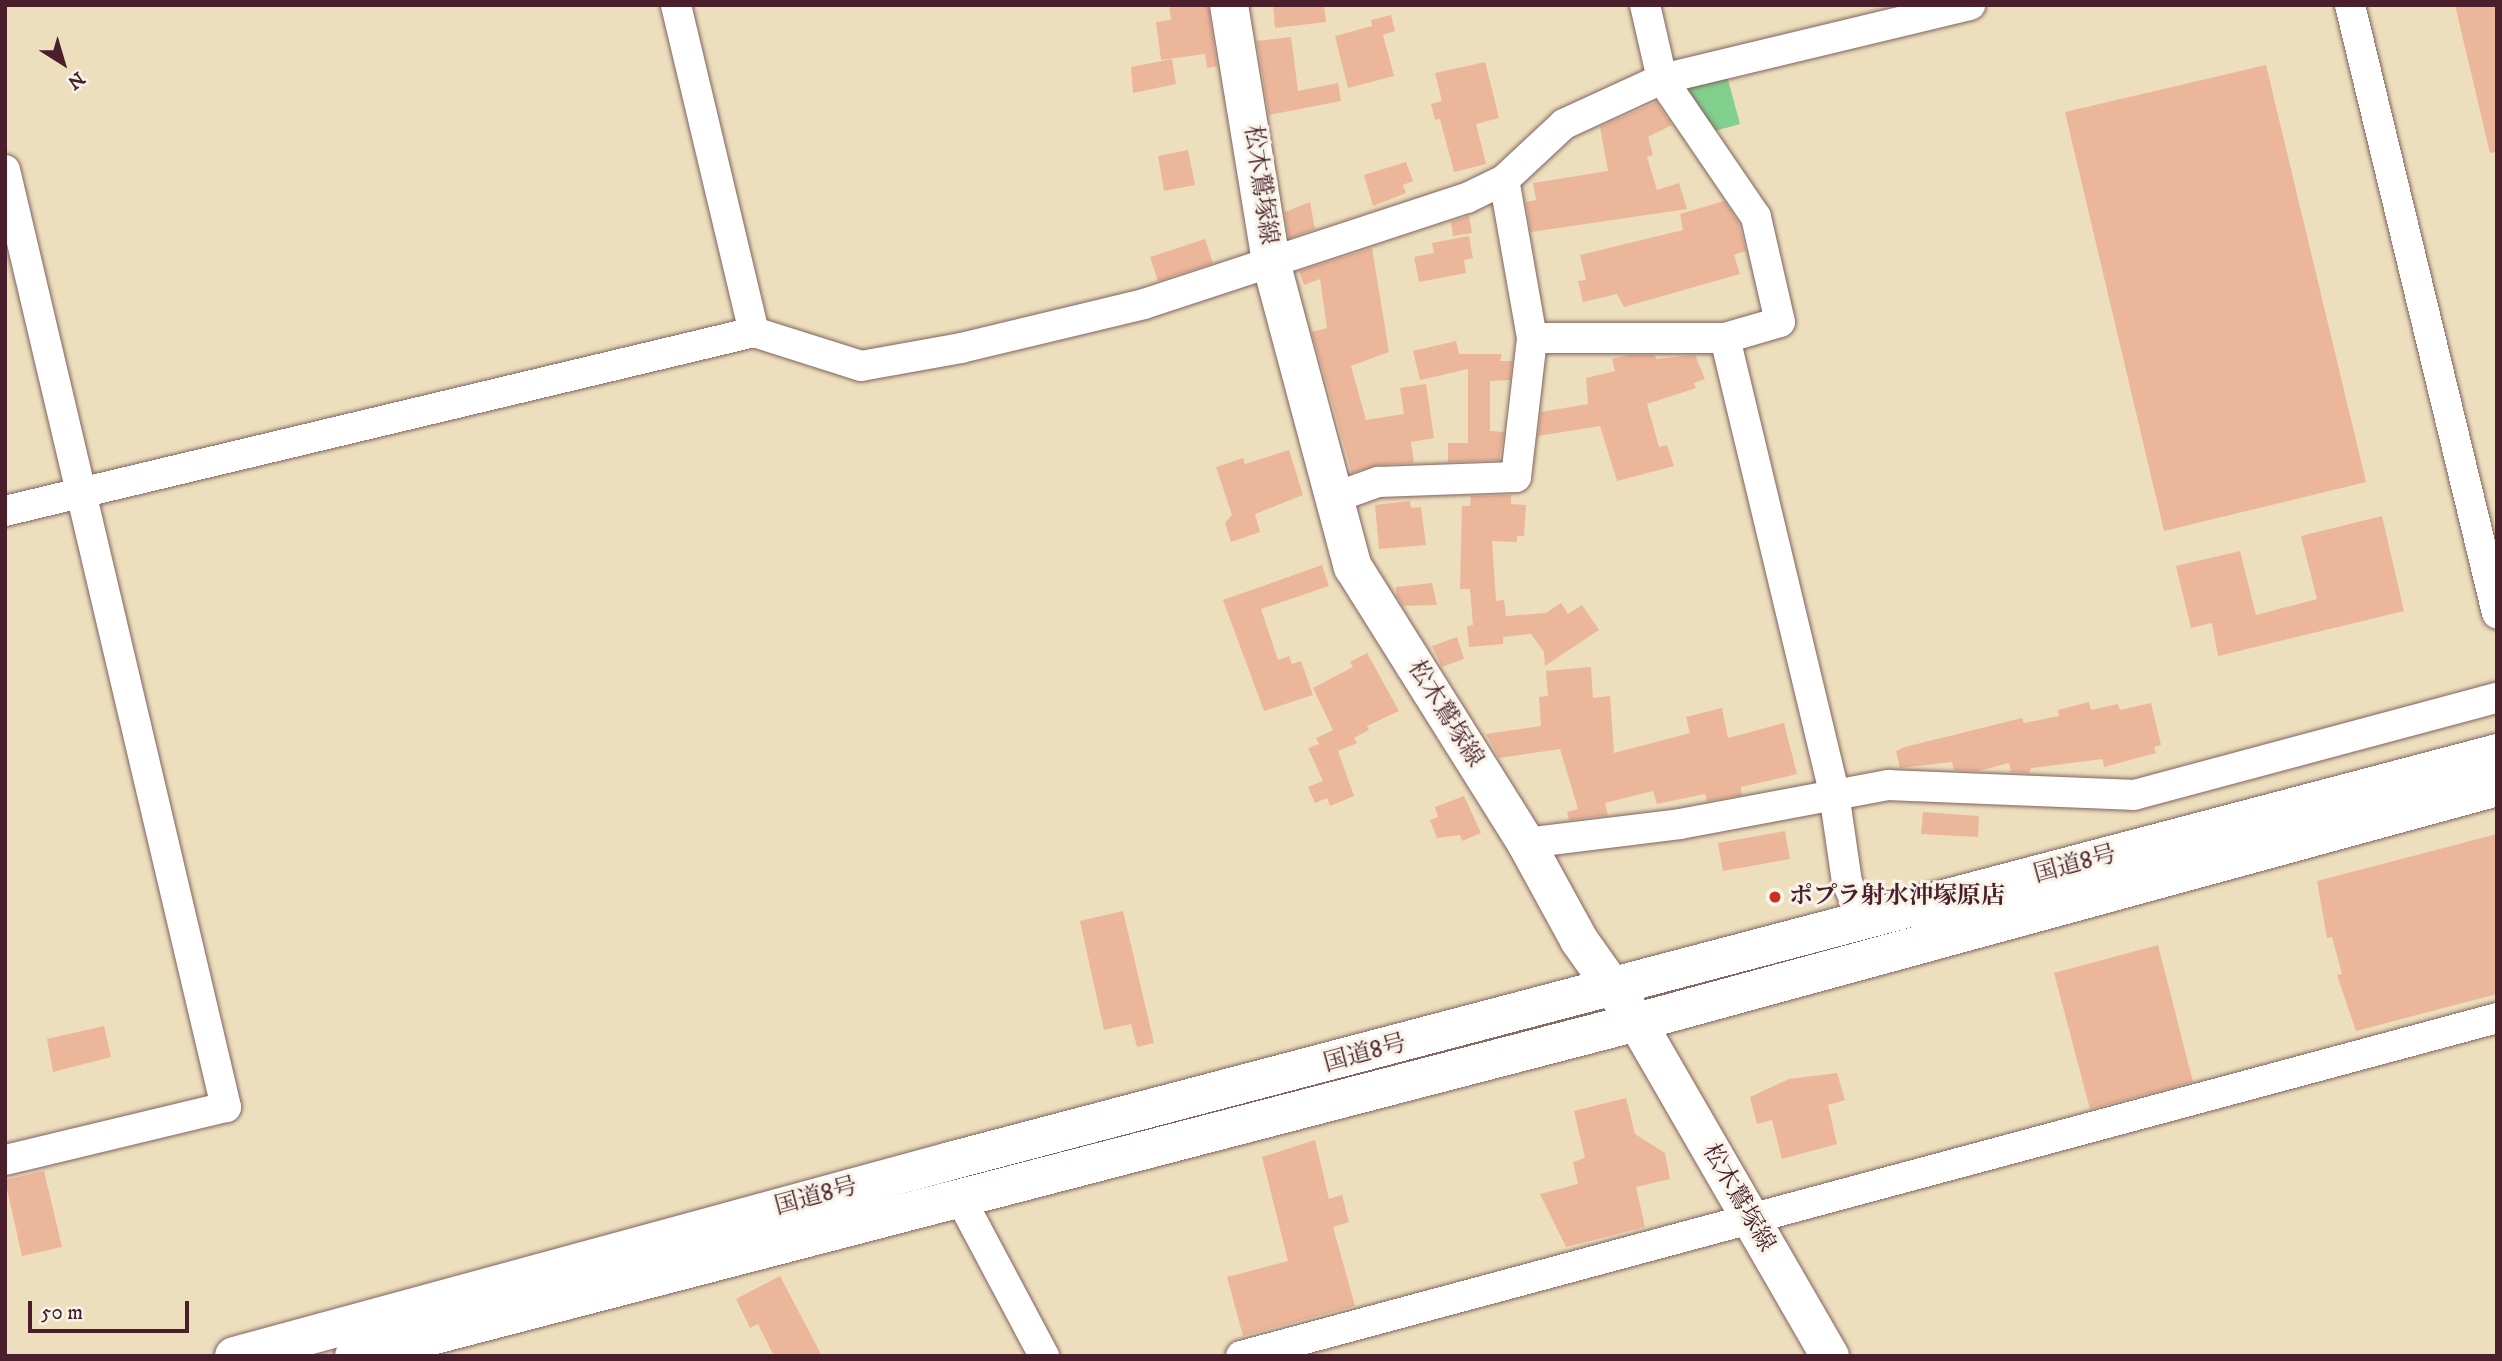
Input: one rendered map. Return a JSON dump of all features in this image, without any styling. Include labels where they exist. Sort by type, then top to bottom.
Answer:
[{"type":"main road","name":"松木鷲塚線","points":[[1229,5],[1271,262],[1353,567],[1526,843],[1578,940],[1637,1022],[1830,1356]]},
{"type":"main road","points":[[2314,800],[2497,734]]},
{"type":"main road","name":"国道8号","points":[[233,1356],[950,1161],[1612,990],[2497,753]]},
{"type":"main road","name":"国道8号","points":[[354,1356],[959,1196],[1637,1022],[2497,787]]},
{"type":"main road","points":[[2166,878],[2296,854],[2497,805]]},
{"type":"street","points":[[676,5],[754,332]]},
{"type":"street","points":[[1532,338],[1725,338],[1780,323],[1756,217],[1662,79],[1644,5]]},
{"type":"street","points":[[5,511],[754,332],[861,366],[961,348],[1144,304],[1467,198],[1504,180],[1564,124],[1662,79],[1970,5]]},
{"type":"street","points":[[2350,5],[2497,613]]},
{"type":"street","points":[[5,170],[226,1107],[5,1160]]},
{"type":"street","points":[[1333,498],[1378,482],[1516,477],[1532,338],[1504,180]]},
{"type":"street","points":[[1725,338],[1834,793],[1847,881],[1864,922]]},
{"type":"street","points":[[1526,843],[1680,824],[1834,793],[1889,785],[2134,795],[2497,698]]},
{"type":"street","points":[[1241,1356],[2497,1018]]},
{"type":"street","points":[[959,1196],[1044,1356]]},
{"type":"green space","points":[[1727,76],[1740,124],[1711,132],[1683,88]]},
{"type":"building","points":[[1169,5],[1208,5],[1217,66],[1207,68],[1205,54],[1161,60],[1156,22],[1171,20]]},
{"type":"building","points":[[1273,5],[1324,5],[1326,22],[1275,28]]},
{"type":"building","points":[[2455,5],[2497,5],[2497,152],[2490,153]]},
{"type":"building","points":[[1391,15],[1395,31],[1383,35],[1394,76],[1348,88],[1335,36],[1372,26],[1371,20]]},
{"type":"building","points":[[1291,37],[1298,91],[1338,83],[1341,101],[1269,115],[1257,41]]},
{"type":"building","points":[[1172,59],[1176,84],[1133,93],[1131,67]]},
{"type":"building","points":[[1485,62],[1499,118],[1476,124],[1486,164],[1454,172],[1440,119],[1435,120],[1431,104],[1442,101],[1435,73]]},
{"type":"building","points":[[2266,65],[2366,482],[2164,531],[2065,112]]},
{"type":"building","points":[[1656,102],[1672,125],[1648,137],[1653,155],[1647,157],[1657,190],[1679,183],[1687,209],[1531,232],[1526,202],[1536,200],[1533,183],[1608,171],[1600,127]]},
{"type":"building","points":[[1188,150],[1195,185],[1164,191],[1158,156]]},
{"type":"building","points":[[1406,162],[1413,181],[1403,185],[1406,193],[1373,206],[1364,175]]},
{"type":"building","points":[[1724,201],[1738,222],[1746,251],[1734,255],[1740,274],[1624,307],[1617,294],[1583,302],[1578,281],[1586,280],[1580,255],[1683,230],[1680,214]]},
{"type":"building","points":[[1310,202],[1315,229],[1289,238],[1285,212]]},
{"type":"building","points":[[1469,216],[1472,233],[1453,236],[1451,222]]},
{"type":"building","points":[[1469,236],[1473,258],[1464,260],[1466,273],[1419,282],[1414,257],[1434,253],[1432,243]]},
{"type":"building","points":[[1205,239],[1213,263],[1158,281],[1150,257]]},
{"type":"building","points":[[1372,248],[1389,352],[1351,366],[1366,420],[1404,414],[1400,388],[1426,384],[1434,438],[1411,442],[1414,463],[1377,465],[1352,473],[1312,332],[1327,328],[1320,279],[1304,285],[1299,271]]},
{"type":"building","points":[[1456,341],[1459,354],[1502,354],[1500,361],[1512,361],[1510,380],[1490,381],[1490,431],[1504,432],[1499,460],[1448,462],[1448,443],[1468,443],[1468,369],[1420,380],[1413,351]]},
{"type":"building","points":[[1628,355],[1655,355],[1656,359],[1695,355],[1705,379],[1694,383],[1696,388],[1647,404],[1659,447],[1667,445],[1674,466],[1617,481],[1600,426],[1538,436],[1541,412],[1588,404],[1586,378],[1615,371],[1612,359]]},
{"type":"building","points":[[1289,450],[1303,495],[1255,514],[1260,532],[1231,542],[1225,523],[1232,515],[1216,467],[1243,458],[1245,464]]},
{"type":"building","points":[[1511,495],[1511,504],[1526,505],[1524,536],[1517,536],[1517,542],[1492,541],[1496,601],[1504,600],[1506,616],[1546,613],[1561,603],[1568,614],[1582,605],[1599,630],[1545,666],[1544,652],[1531,634],[1503,637],[1503,644],[1469,647],[1467,626],[1473,625],[1470,589],[1460,589],[1462,506],[1470,506],[1471,496]]},
{"type":"building","points":[[1410,501],[1411,508],[1421,507],[1426,545],[1379,549],[1375,505]]},
{"type":"building","points":[[2382,516],[2404,611],[2218,656],[2212,623],[2191,628],[2176,566],[2240,551],[2256,615],[2317,599],[2301,536]]},
{"type":"building","points":[[1322,565],[1329,586],[1261,609],[1278,660],[1289,656],[1292,664],[1301,661],[1313,695],[1264,711],[1223,600]]},
{"type":"building","points":[[1432,583],[1437,605],[1403,606],[1396,595],[1396,587]]},
{"type":"building","points":[[1457,637],[1464,659],[1442,667],[1432,646]]},
{"type":"building","points":[[1367,653],[1399,711],[1367,726],[1369,730],[1354,738],[1357,743],[1338,751],[1354,796],[1330,806],[1327,798],[1315,803],[1308,787],[1323,781],[1308,748],[1319,744],[1316,738],[1333,730],[1313,688],[1353,667],[1350,662]]},
{"type":"building","points":[[1591,667],[1593,698],[1610,696],[1614,753],[1690,733],[1686,717],[1722,708],[1728,738],[1784,723],[1797,774],[1741,787],[1742,795],[1707,801],[1705,794],[1657,804],[1653,791],[1605,803],[1608,815],[1569,820],[1567,812],[1578,809],[1560,749],[1499,758],[1486,734],[1541,726],[1539,697],[1548,696],[1546,671]]},
{"type":"building","points":[[2089,702],[2091,710],[2118,704],[2120,710],[2151,703],[2161,745],[2154,747],[2156,753],[2104,767],[2103,759],[2031,768],[2029,773],[2011,772],[2009,763],[1978,771],[1954,770],[1952,762],[1900,768],[1896,751],[1905,747],[2022,718],[2024,723],[2059,716],[2058,710]]},
{"type":"building","points":[[1464,796],[1481,833],[1462,841],[1460,835],[1437,838],[1430,820],[1438,817],[1435,807]]},
{"type":"building","points":[[1923,812],[1979,816],[1978,837],[1921,834]]},
{"type":"building","points":[[1785,831],[1790,859],[1723,871],[1718,843]]},
{"type":"building","points":[[2497,834],[2497,994],[2356,1031],[2337,975],[2342,974],[2332,937],[2327,938],[2317,881]]},
{"type":"building","points":[[1123,911],[1154,1043],[1137,1047],[1131,1024],[1104,1030],[1080,921]]},
{"type":"building","points":[[2158,945],[2193,1082],[2090,1109],[2054,973]]},
{"type":"building","points":[[104,1026],[111,1057],[53,1072],[47,1039]]},
{"type":"building","points":[[1837,1073],[1845,1100],[1828,1105],[1837,1144],[1782,1159],[1772,1120],[1757,1124],[1750,1097],[1789,1079]]},
{"type":"building","points":[[1626,1098],[1635,1134],[1665,1153],[1670,1179],[1636,1187],[1645,1227],[1566,1247],[1540,1194],[1578,1184],[1573,1162],[1585,1158],[1574,1111]]},
{"type":"building","points":[[1315,1140],[1329,1199],[1342,1195],[1349,1222],[1333,1227],[1355,1306],[1243,1336],[1227,1277],[1288,1261],[1262,1157]]},
{"type":"building","points":[[44,1171],[62,1247],[22,1256],[5,1180]]},
{"type":"building","points":[[780,1276],[822,1356],[774,1356],[758,1324],[750,1328],[736,1299]]},
{"type":"place","name":"ポプラ射水沖塚原店","points":[[1775,897]]}]
